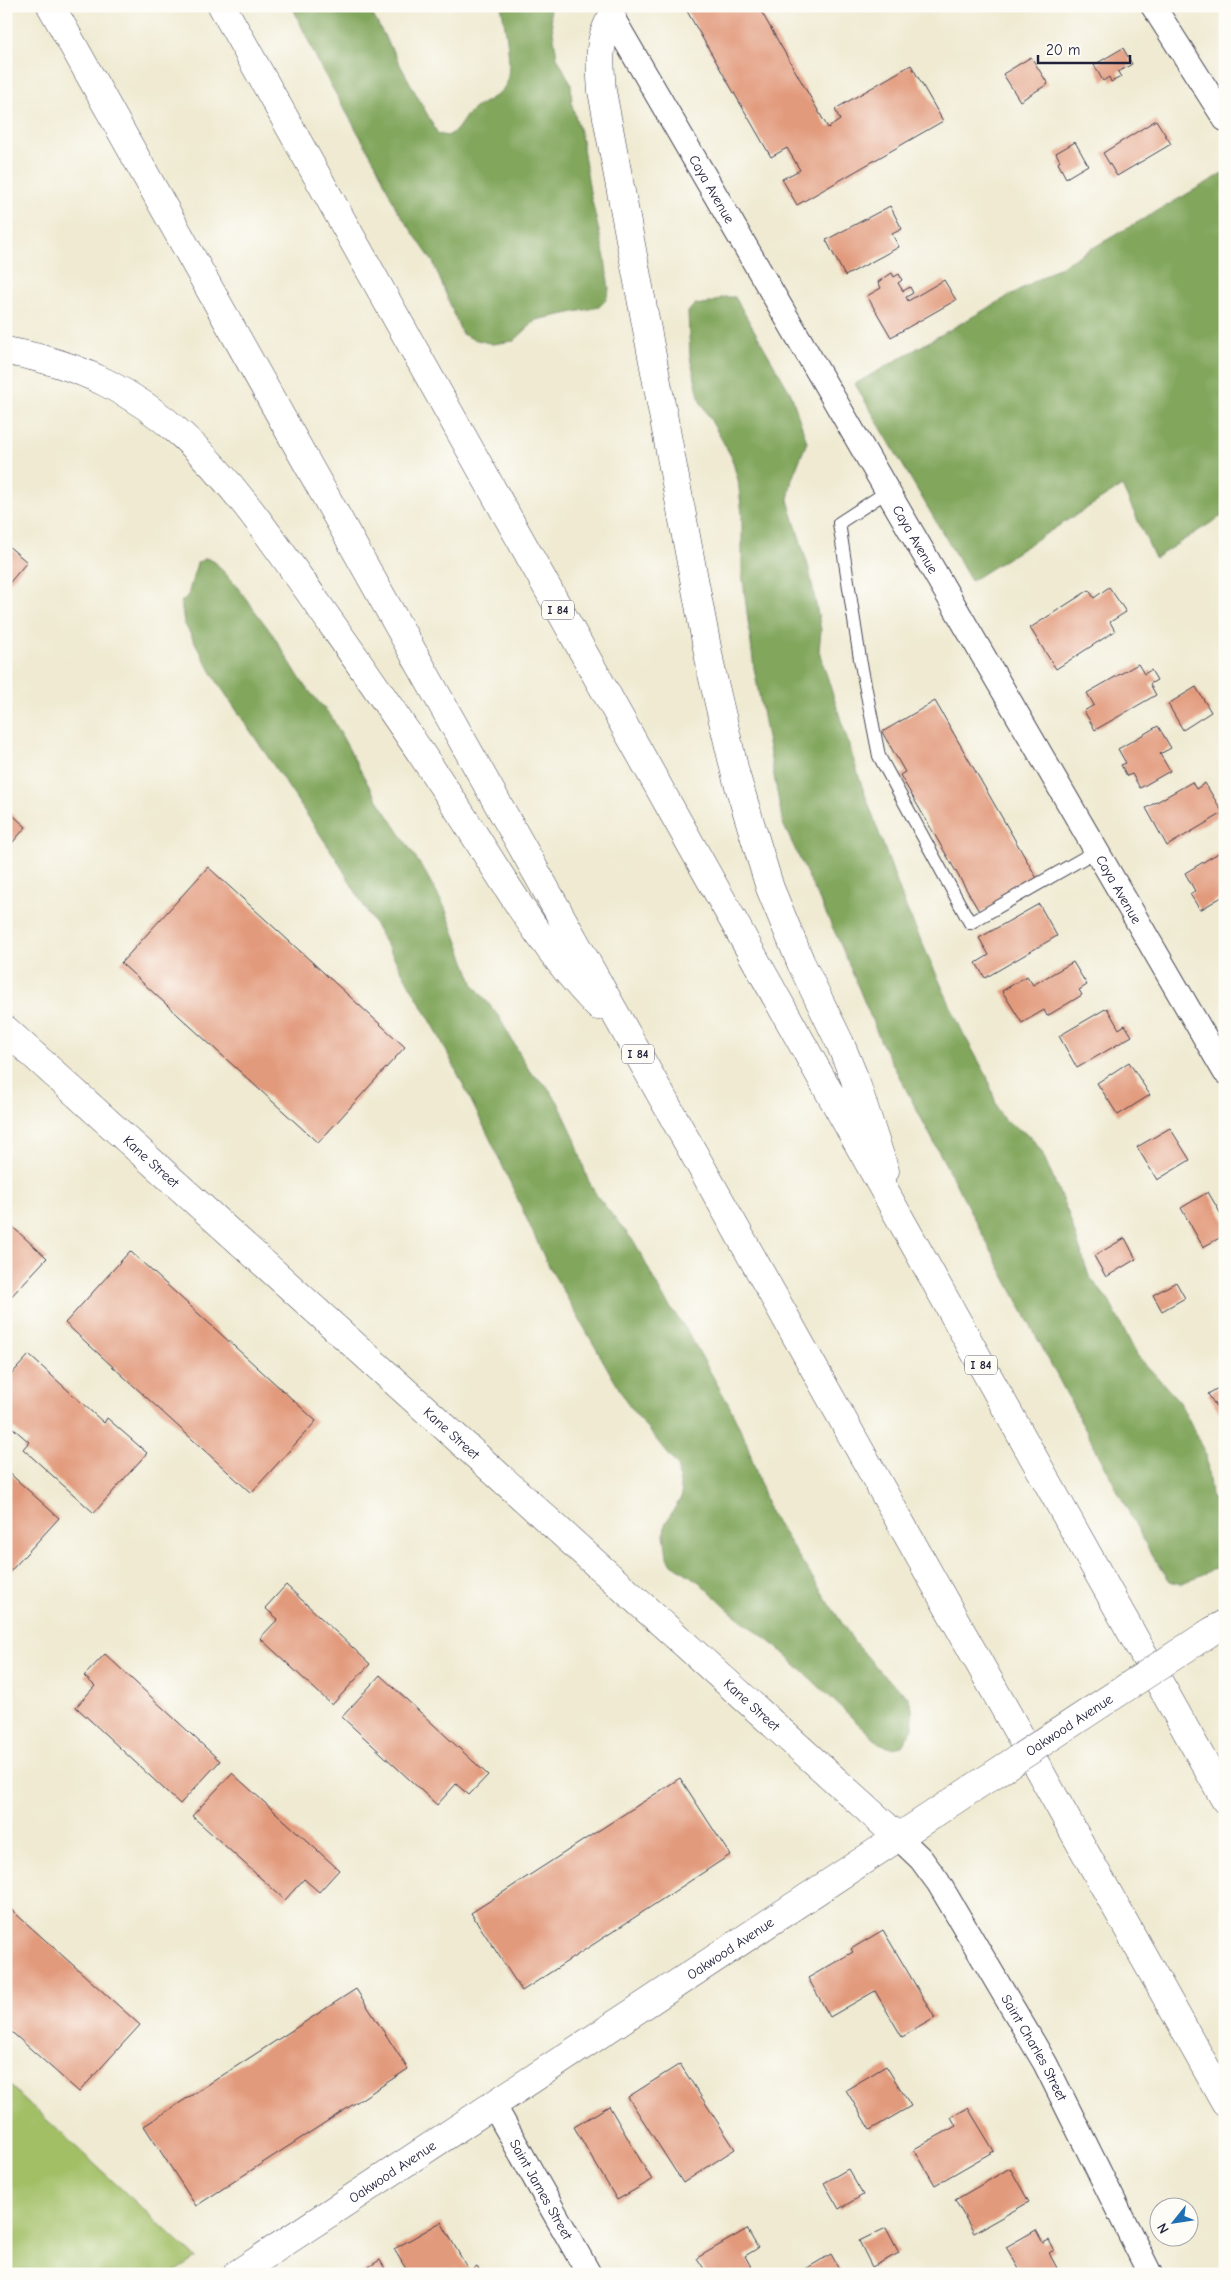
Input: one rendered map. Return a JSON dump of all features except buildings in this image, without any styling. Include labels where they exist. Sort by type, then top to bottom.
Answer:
[{"type":"main road","name":"I 84","points":[[51,6],[1225,2102]]},
{"type":"main road","name":"I 84","points":[[222,6],[1225,1800]]},
{"type":"main road","points":[[609,11],[600,55],[602,91],[675,482],[725,735],[746,816],[770,888],[800,963],[854,1077],[876,1142],[896,1214]]},
{"type":"main road","points":[[6,351],[63,364],[94,377],[126,394],[152,410],[184,436],[229,481],[252,510],[396,716],[462,814],[533,928],[577,984],[630,1040]]},
{"type":"main road","name":"Kane Street","points":[[6,1030],[898,1837]]},
{"type":"main road","name":"Oakwood Avenue","points":[[237,2274],[1217,1628]]},
{"type":"street","points":[[1152,6],[1225,119]]},
{"type":"street","name":"Caya Avenue","points":[[609,11],[1225,1072]]},
{"type":"street","name":"Saint Charles Street","points":[[898,1837],[921,1859],[938,1882],[1045,2063],[1150,2274]]},
{"type":"street","name":"Saint James Street","points":[[493,2104],[590,2274]]},
{"type":"lane","points":[[888,491],[839,523],[868,702],[879,756],[970,923],[1096,851]]},
{"type":"green space","points":[[292,6],[368,6],[438,134],[447,136],[457,129],[465,117],[476,107],[499,93],[507,82],[508,49],[501,6],[549,6],[557,57],[571,84],[572,105],[581,135],[590,192],[605,258],[609,290],[606,300],[599,307],[536,320],[514,341],[493,344],[462,334],[433,262],[396,208],[377,166],[321,68]]},
{"type":"green space","points":[[1222,174],[1225,178],[1225,514],[1155,558],[1122,486],[971,581],[855,384]]},
{"type":"green space","points":[[724,297],[735,297],[791,394],[807,442],[792,479],[788,500],[809,569],[821,630],[819,651],[861,783],[905,905],[962,1031],[987,1076],[998,1110],[1004,1120],[1030,1136],[1042,1152],[1068,1213],[1089,1276],[1109,1301],[1137,1355],[1179,1401],[1206,1455],[1211,1495],[1225,1518],[1225,1557],[1217,1568],[1180,1584],[1170,1581],[1151,1554],[881,1042],[840,943],[783,824],[754,668],[742,573],[742,514],[738,480],[731,456],[700,401],[690,357],[688,312],[695,304],[705,305]]},
{"type":"green space","points":[[206,558],[215,562],[238,588],[273,635],[304,685],[331,716],[369,786],[425,872],[445,908],[474,985],[499,1017],[530,1072],[546,1085],[558,1102],[575,1139],[587,1178],[597,1196],[635,1243],[663,1297],[686,1329],[729,1405],[746,1441],[769,1511],[853,1640],[884,1676],[908,1697],[912,1707],[913,1728],[902,1746],[892,1748],[881,1745],[777,1647],[731,1612],[699,1582],[672,1564],[667,1556],[664,1534],[665,1524],[682,1496],[677,1465],[629,1406],[546,1261],[492,1143],[436,1030],[336,858],[216,680],[184,623],[181,602],[188,595],[197,563]]},
{"type":"green space","points":[[6,2082],[196,2258],[171,2274],[6,2274]]}]
